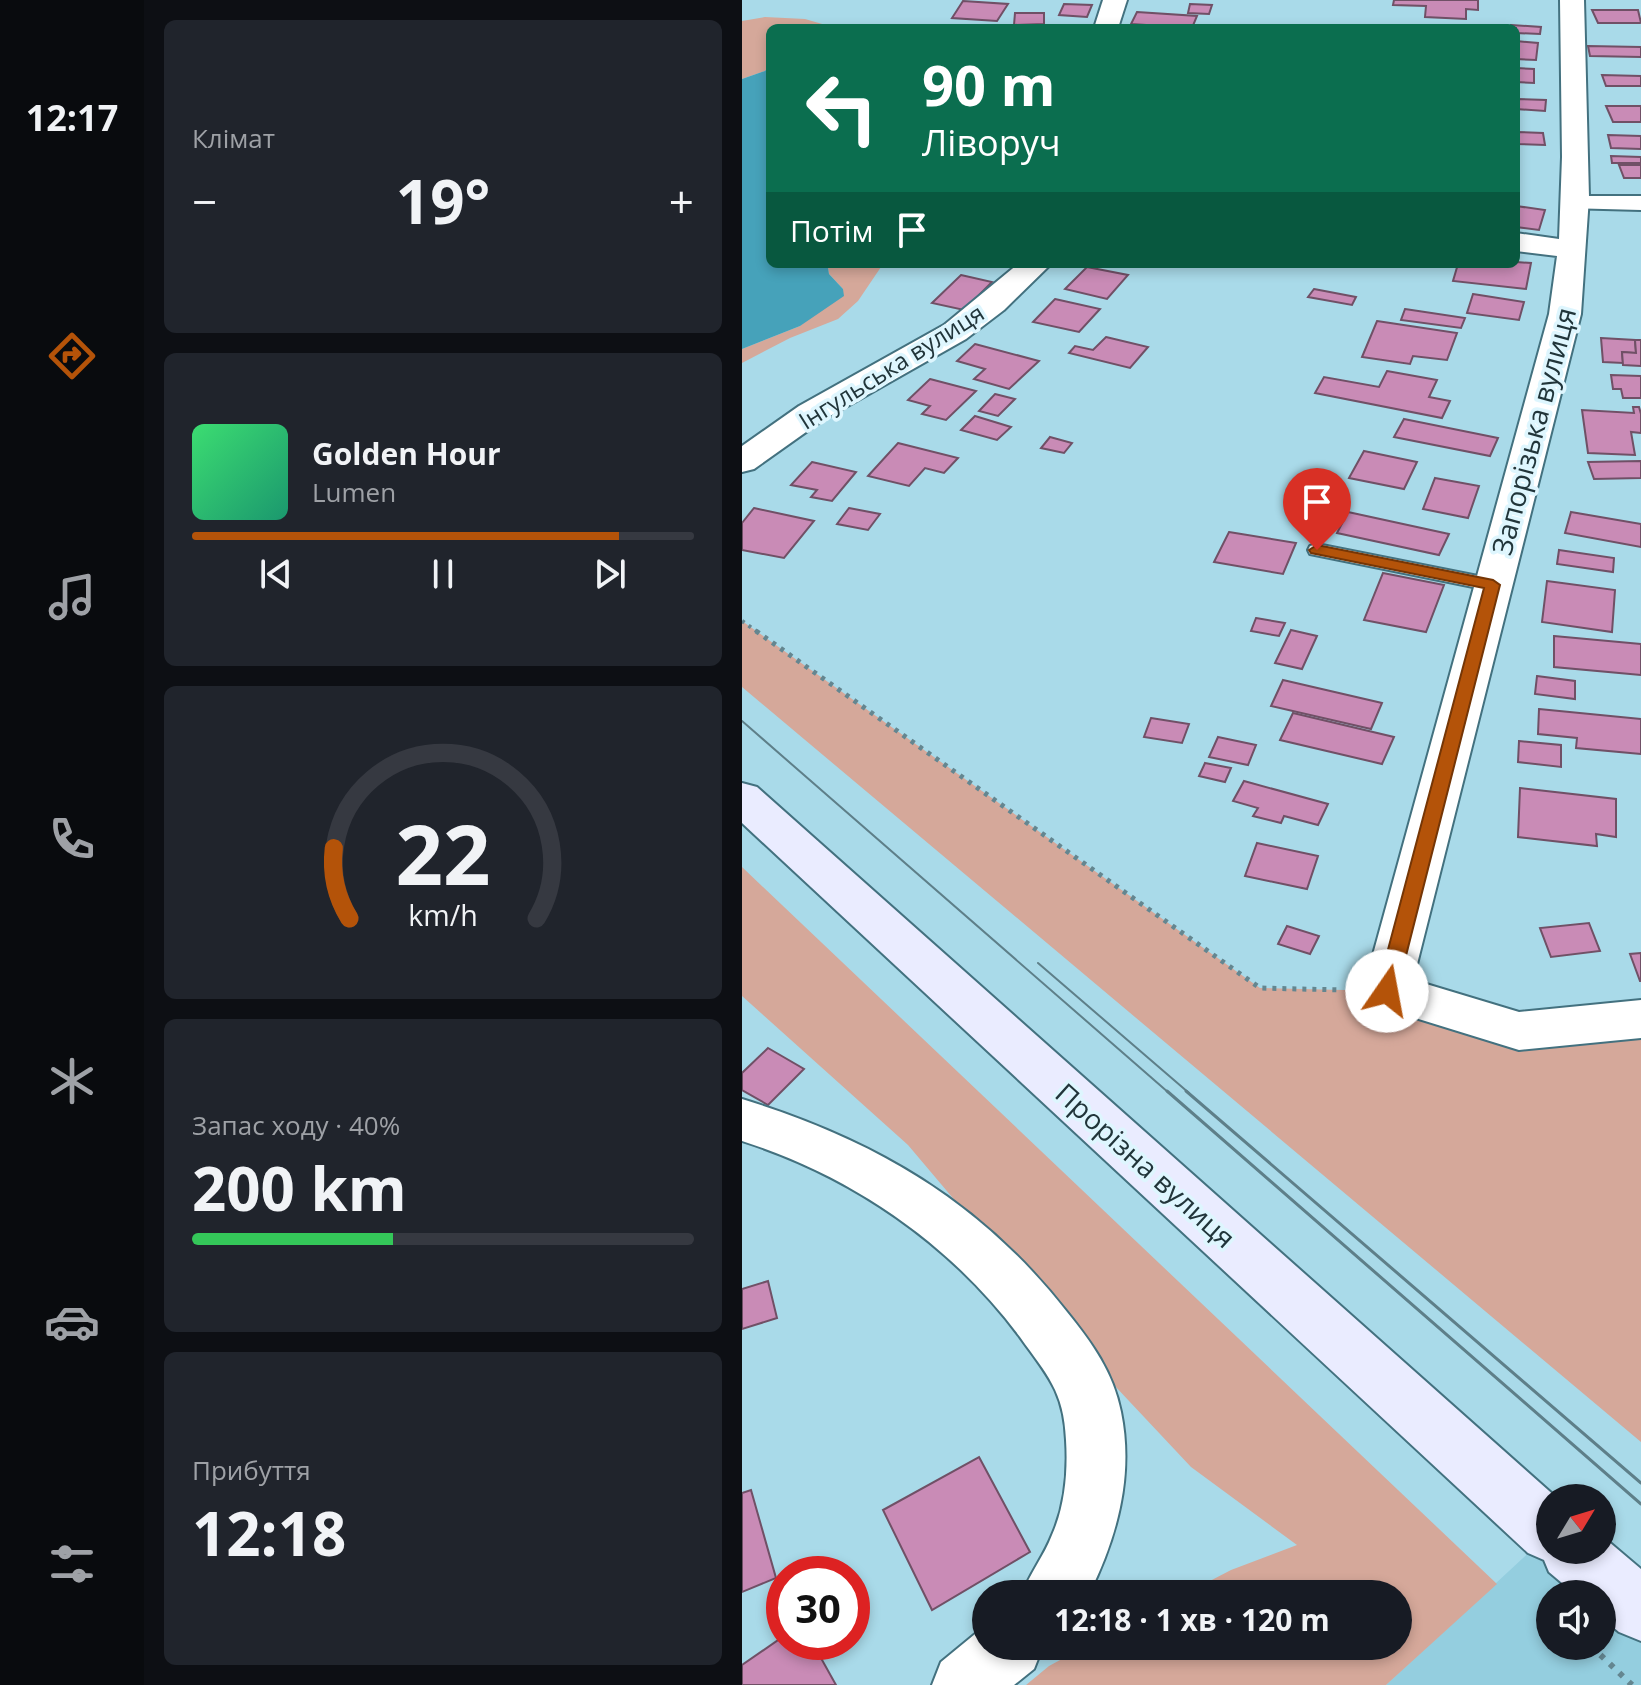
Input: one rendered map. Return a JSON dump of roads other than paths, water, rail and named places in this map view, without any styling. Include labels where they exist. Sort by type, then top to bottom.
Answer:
[{"type":"main road","name":"Прорізна вулиця","points":[[742,798],[1536,1519]]},
{"type":"main road","points":[[1587,1564],[1641,1610]]},
{"type":"street","points":[[1107,24],[1115,0]]},
{"type":"street","name":"Запорізька вулиця","points":[[1572,0],[1574,203],[1565,314],[1387,991],[1519,1031],[1641,1019]]},
{"type":"street","points":[[1574,203],[1641,203]]},
{"type":"street","points":[[1520,242],[1572,249]]},
{"type":"street","name":"Інгульська вулиця","points":[[742,462],[811,413],[955,332],[1032,268]]},
{"type":"street","points":[[742,1120],[773,1128],[839,1156],[914,1200],[978,1252],[1031,1308],[1084,1382],[1096,1428],[1096,1482],[1085,1534],[1060,1580]]},
{"type":"street","points":[[964,1685],[994,1660]]},
{"type":"lane","points":[[1317,550],[1493,585]]},
{"type":"tram line","points":[[742,721],[1169,1093]]},
{"type":"tram line","points":[[1038,963],[1189,1093]]},
{"type":"tram line","points":[[1167,1091],[1641,1504]]},
{"type":"tram line","points":[[1186,1091],[1641,1483]]}]
